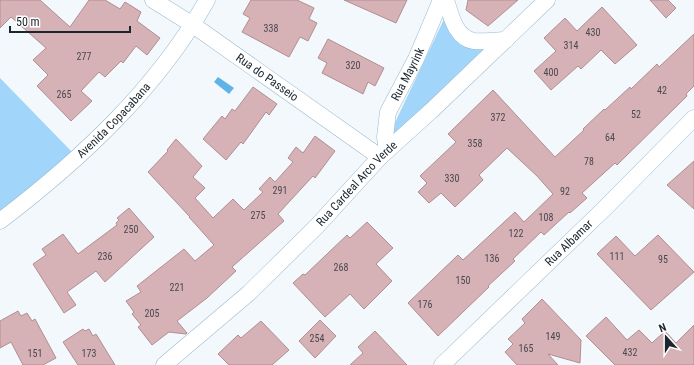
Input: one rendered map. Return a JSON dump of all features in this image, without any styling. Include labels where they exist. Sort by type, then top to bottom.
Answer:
[{"type":"street","name":"Rua do Passeio","points":[[154,0],[383,154]]},
{"type":"street","name":"Avenida Copacabana","points":[[0,221],[42,189],[90,147],[142,91],[184,38],[207,0]]},
{"type":"street","name":"Rua Mayrink","points":[[383,154],[388,112],[416,59],[441,0]]},
{"type":"street","points":[[446,0],[457,31],[464,37],[474,41],[506,40]]},
{"type":"street","name":"Rua Cardeal Arco Verde","points":[[164,365],[249,293],[317,226],[383,154],[431,111],[547,0]]},
{"type":"street","name":"Rua Albamar","points":[[442,365],[604,209],[694,118]]},
{"type":"shaded area","points":[[446,15],[489,46],[397,135],[391,135],[391,131]]},
{"type":"shaded area","points":[[218,77],[234,88],[229,94],[214,82]]},
{"type":"shaded area","points":[[0,78],[72,152],[0,212]]},
{"type":"building","points":[[0,0],[40,0],[70,27],[89,0],[105,0],[120,9],[125,2],[141,12],[137,21],[160,38],[147,55],[136,46],[123,63],[121,61],[105,77],[99,72],[81,91],[92,101],[71,121],[37,86],[48,75],[33,60],[46,48],[11,17],[0,28]]},
{"type":"building","points":[[251,0],[297,0],[314,8],[309,19],[317,23],[308,41],[300,37],[289,57],[242,32],[250,18],[243,14]]},
{"type":"building","points":[[344,0],[407,0],[396,23]]},
{"type":"building","points":[[468,0],[518,0],[488,26],[466,10]]},
{"type":"building","points":[[650,0],[668,0],[676,8],[666,18]]},
{"type":"building","points":[[602,7],[637,45],[615,64],[601,50],[581,69],[578,66],[551,90],[534,71],[556,51],[544,38],[565,18],[577,31]]},
{"type":"building","points":[[694,34],[694,86],[686,94],[687,96],[617,165],[615,163],[582,193],[587,198],[544,235],[541,232],[513,259],[515,261],[438,336],[408,303],[458,255],[463,260],[515,212],[524,222],[553,194],[537,176],[507,148],[479,175],[483,180],[455,207],[441,193],[429,203],[418,192],[427,183],[420,176],[456,142],[448,134],[493,90],[555,157],[604,109],[605,110],[630,87],[631,89],[657,64],[659,67]]},
{"type":"building","points":[[328,39],[384,68],[375,86],[368,82],[363,94],[322,73],[327,63],[318,58]]},
{"type":"building","points":[[253,87],[277,104],[269,115],[266,112],[243,144],[241,142],[226,160],[203,139],[222,116],[225,119],[232,109],[235,111]]},
{"type":"building","points":[[315,136],[335,151],[315,178],[313,176],[278,214],[284,221],[232,267],[236,271],[207,298],[177,321],[187,333],[186,334],[169,332],[152,345],[138,327],[141,325],[132,314],[134,312],[126,301],[141,292],[137,286],[184,249],[195,261],[214,245],[148,172],[168,151],[167,150],[176,139],[202,166],[193,177],[205,188],[195,198],[213,218],[233,199],[244,210],[263,192],[259,189],[270,177],[275,182],[293,162],[288,158],[296,147],[303,153]]},
{"type":"building","points":[[694,161],[694,209],[667,185]]},
{"type":"building","points":[[129,208],[154,237],[105,282],[96,271],[67,292],[76,305],[64,313],[33,264],[46,255],[42,249],[63,234],[78,254],[117,225],[116,223],[119,220],[117,218]]},
{"type":"building","points":[[367,222],[393,248],[376,264],[392,281],[364,309],[350,294],[325,317],[293,283],[303,274],[305,275],[347,235],[350,238]]},
{"type":"building","points":[[658,235],[694,272],[651,310],[597,254],[616,236],[635,256]]},
{"type":"building","points":[[542,299],[581,340],[580,363],[548,354],[558,365],[517,365],[505,352],[513,344],[508,339],[525,323],[522,319]]},
{"type":"building","points":[[18,311],[21,316],[27,313],[32,321],[35,319],[56,358],[43,365],[23,365],[11,342],[0,348],[0,321]]},
{"type":"building","points":[[606,317],[627,340],[639,330],[652,343],[665,331],[676,343],[694,325],[694,365],[615,365],[586,336]]},
{"type":"building","points":[[320,320],[336,336],[315,358],[299,341]]},
{"type":"building","points":[[261,321],[289,350],[272,365],[229,365],[218,354],[238,335],[241,338]]},
{"type":"building","points":[[83,329],[85,331],[89,329],[93,336],[96,334],[115,365],[78,365],[63,342]]},
{"type":"building","points":[[375,331],[407,365],[350,365],[363,353],[358,347]]}]
